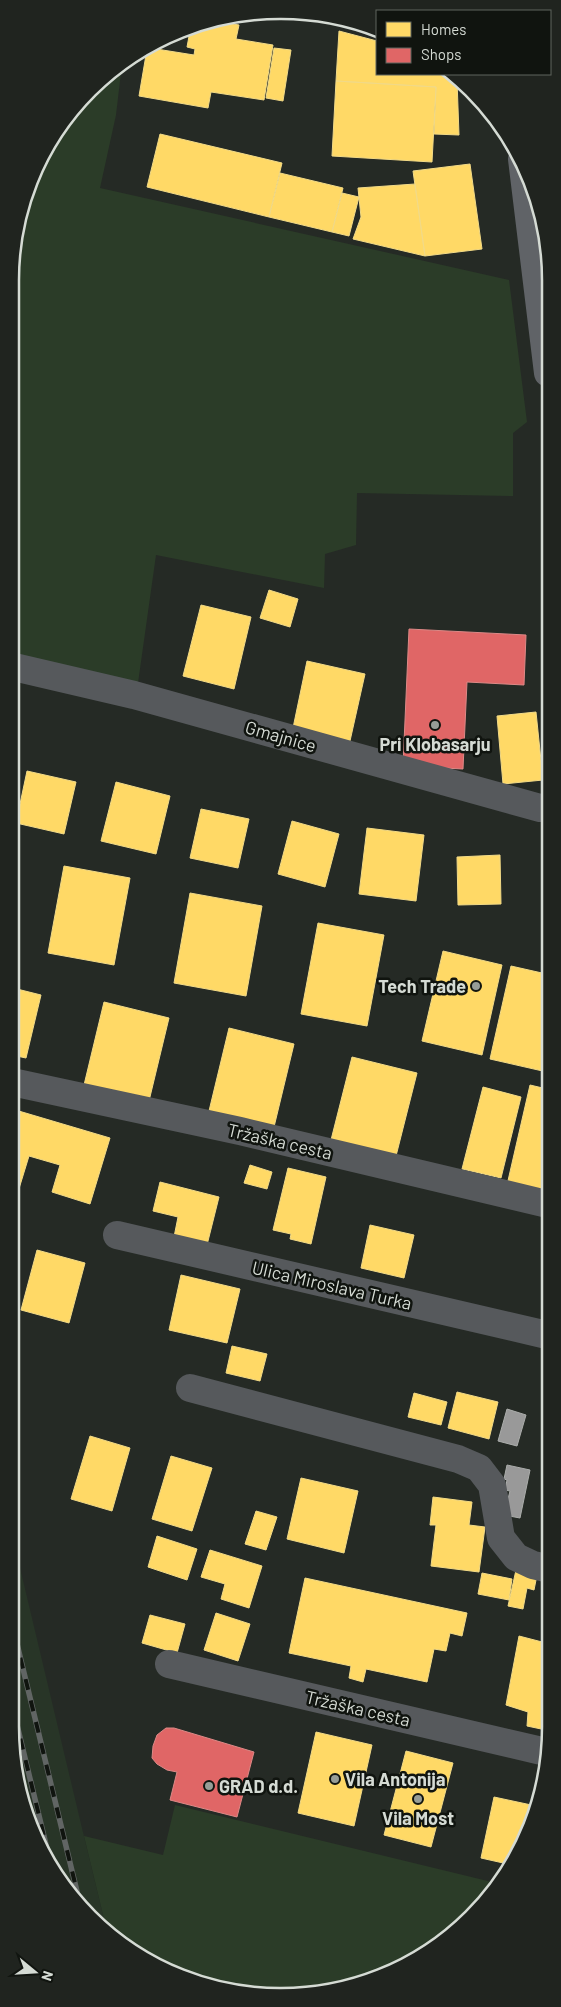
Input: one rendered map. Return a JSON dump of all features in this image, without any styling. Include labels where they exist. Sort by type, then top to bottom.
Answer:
[{"type":"main road","points":[[531,207],[542,313]]},
{"type":"street","name":"Gmajnice","points":[[19,668],[134,695],[542,808]]},
{"type":"street","name":"Tržaška cesta","points":[[19,1084],[240,1132],[542,1203]]},
{"type":"street","name":"Ulica Miroslava Turka","points":[[117,1235],[542,1334]]},
{"type":"street","points":[[190,1388],[458,1459],[479,1468],[492,1485],[501,1538],[516,1557],[542,1567]]},
{"type":"street","name":"Tržaška cesta","points":[[169,1664],[541,1751]]},
{"type":"shaded area","points":[[121,73],[116,115],[100,188],[509,280],[527,422],[513,433],[513,496],[357,493],[356,545],[325,554],[324,588],[156,555],[138,683],[19,655],[19,263],[21,246],[33,196],[54,150],[73,121],[95,95]]},
{"type":"shaded area","points":[[19,1563],[104,1920],[73,1886],[54,1857],[39,1827],[24,1778],[19,1744]]},
{"type":"shaded area","points":[[175,1805],[491,1882],[466,1912],[440,1934],[411,1953],[381,1968],[348,1979],[315,1986],[263,1988],[229,1983],[180,1968],[135,1944],[104,1920],[84,1836],[163,1855]]},
{"type":"building: Homes","points":[[231,24],[239,25],[236,39],[273,45],[264,100],[211,92],[208,108],[139,96],[146,57],[159,49],[194,55],[195,49],[187,47],[189,36]]},
{"type":"building: Homes","points":[[339,31],[376,41],[376,75],[442,75],[457,88],[459,135],[434,134],[436,87],[336,81]]},
{"type":"building: Homes","points":[[274,48],[291,50],[283,101],[266,98]]},
{"type":"building: Homes","points":[[336,81],[436,87],[432,162],[332,156]]},
{"type":"building: Homes","points":[[160,134],[282,163],[269,217],[147,187]]},
{"type":"building: Homes","points":[[470,164],[482,249],[425,256],[413,171]]},
{"type":"building: Homes","points":[[280,173],[343,188],[332,232],[269,217]]},
{"type":"building: Homes","points":[[415,184],[425,256],[353,239],[361,217],[358,188]]},
{"type":"building: Homes","points":[[342,193],[359,197],[349,236],[332,232]]},
{"type":"building: Homes","points":[[269,590],[298,599],[290,627],[260,618]]},
{"type":"building: Homes","points":[[201,605],[251,617],[234,689],[183,676]]},
{"type":"building: Homes","points":[[307,661],[365,674],[350,741],[293,728]]},
{"type":"building: Homes","points":[[536,712],[542,780],[503,784],[497,716]]},
{"type":"building: Homes","points":[[27,771],[76,782],[64,834],[19,824],[19,809]]},
{"type":"building: Homes","points":[[116,782],[170,796],[156,854],[101,841]]},
{"type":"building: Homes","points":[[201,809],[249,819],[238,868],[190,858]]},
{"type":"building: Homes","points":[[292,821],[339,834],[325,887],[278,874]]},
{"type":"building: Homes","points":[[367,828],[424,835],[416,901],[359,894]]},
{"type":"building: Homes","points":[[500,855],[501,904],[458,905],[457,857]]},
{"type":"building: Homes","points":[[64,866],[130,878],[114,965],[48,953]]},
{"type":"building: Homes","points":[[190,893],[262,906],[246,996],[174,983]]},
{"type":"building: Homes","points":[[318,923],[384,935],[367,1026],[301,1014]]},
{"type":"building: Homes","points":[[443,951],[502,965],[482,1055],[422,1041]]},
{"type":"building: Homes","points":[[511,966],[542,973],[542,1071],[490,1059]]},
{"type":"building: Homes","points":[[19,990],[41,995],[26,1058],[19,1056]]},
{"type":"building: Homes","points":[[104,1002],[169,1018],[149,1101],[84,1085]]},
{"type":"building: Homes","points":[[229,1028],[294,1044],[274,1127],[209,1111]]},
{"type":"building: Homes","points":[[352,1057],[417,1073],[396,1156],[331,1140]]},
{"type":"building: Homes","points":[[530,1085],[542,1088],[542,1194],[507,1185]]},
{"type":"building: Homes","points":[[483,1087],[521,1097],[501,1178],[462,1169]]},
{"type":"building: Homes","points":[[19,1111],[110,1138],[90,1204],[52,1192],[60,1165],[29,1156],[19,1189]]},
{"type":"building: Homes","points":[[250,1165],[272,1172],[267,1189],[244,1183]]},
{"type":"building: Homes","points":[[288,1168],[326,1177],[311,1244],[290,1239],[291,1234],[273,1230]]},
{"type":"building: Homes","points":[[160,1182],[219,1197],[207,1245],[174,1237],[178,1217],[153,1211]]},
{"type":"building: Homes","points":[[370,1225],[414,1235],[404,1278],[361,1268]]},
{"type":"building: Homes","points":[[37,1250],[85,1263],[69,1323],[21,1310]]},
{"type":"building: Homes","points":[[181,1275],[240,1289],[227,1343],[169,1330]]},
{"type":"building: Homes","points":[[232,1346],[267,1354],[260,1381],[226,1373]]},
{"type":"building: Homes","points":[[457,1392],[498,1402],[489,1439],[448,1428]]},
{"type":"building: Homes","points":[[414,1393],[447,1402],[441,1425],[408,1417]]},
{"type":"building: Homes","points":[[90,1436],[130,1448],[112,1511],[71,1499]]},
{"type":"building: Homes","points":[[171,1456],[212,1468],[192,1531],[152,1519]]},
{"type":"building: Homes","points":[[301,1478],[358,1491],[344,1553],[287,1539]]},
{"type":"building: Homes","points":[[433,1497],[472,1502],[469,1525],[485,1527],[479,1572],[431,1566],[436,1525],[430,1525]]},
{"type":"building: Homes","points":[[256,1511],[277,1517],[266,1550],[245,1544]]},
{"type":"building: Homes","points":[[157,1536],[197,1549],[187,1580],[148,1567]]},
{"type":"building: Homes","points":[[210,1550],[262,1566],[249,1608],[221,1599],[225,1584],[201,1577]]},
{"type":"building: Homes","points":[[516,1570],[537,1575],[534,1590],[527,1588],[523,1609],[508,1606]]},
{"type":"building: Homes","points":[[482,1573],[512,1579],[509,1600],[478,1594]]},
{"type":"building: Homes","points":[[305,1578],[467,1613],[462,1636],[450,1633],[446,1651],[434,1649],[427,1682],[366,1669],[363,1682],[349,1678],[351,1666],[289,1653]]},
{"type":"building: Homes","points":[[216,1613],[250,1624],[238,1661],[204,1650]]},
{"type":"building: Homes","points":[[150,1615],[185,1624],[177,1653],[142,1643]]},
{"type":"building: Homes","points":[[519,1636],[542,1642],[542,1729],[527,1726],[528,1712],[506,1705]]},
{"type":"building: Homes","name":"Vila Antonija","points":[[316,1732],[372,1745],[354,1826],[298,1813]]},
{"type":"building: Homes","name":"Vila Most","points":[[406,1751],[453,1763],[431,1847],[384,1835]]},
{"type":"building: Homes","points":[[494,1797],[530,1805],[522,1827],[503,1863],[481,1858]]},
{"type":"building: Shops","name":"Pri Klobasarju","points":[[409,629],[526,635],[524,685],[467,682],[463,769],[403,766]]},
{"type":"building: Shops","name":"GRAD d.d.","points":[[166,1728],[174,1728],[254,1752],[237,1817],[170,1800],[177,1772],[167,1770],[157,1764],[152,1758],[153,1746],[157,1735]]},
{"type":"building: Industry","points":[[507,1409],[526,1415],[517,1446],[498,1441]]},
{"type":"building: Industry","points":[[507,1465],[530,1470],[520,1518],[504,1515],[510,1491],[505,1490],[507,1480],[504,1479]]},
{"type":"railway","points":[[19,1652],[77,1890]]},
{"type":"railway","points":[[19,1733],[45,1839]]},
{"type":"place","name":"Pri Klobasarju","points":[[435,725]]},
{"type":"place","name":"Tech Trade","points":[[476,986]]},
{"type":"place","name":"Vila Antonija","points":[[335,1779]]},
{"type":"place","name":"GRAD d.d.","points":[[209,1786]]},
{"type":"place","name":"Vila Most","points":[[418,1799]]}]
